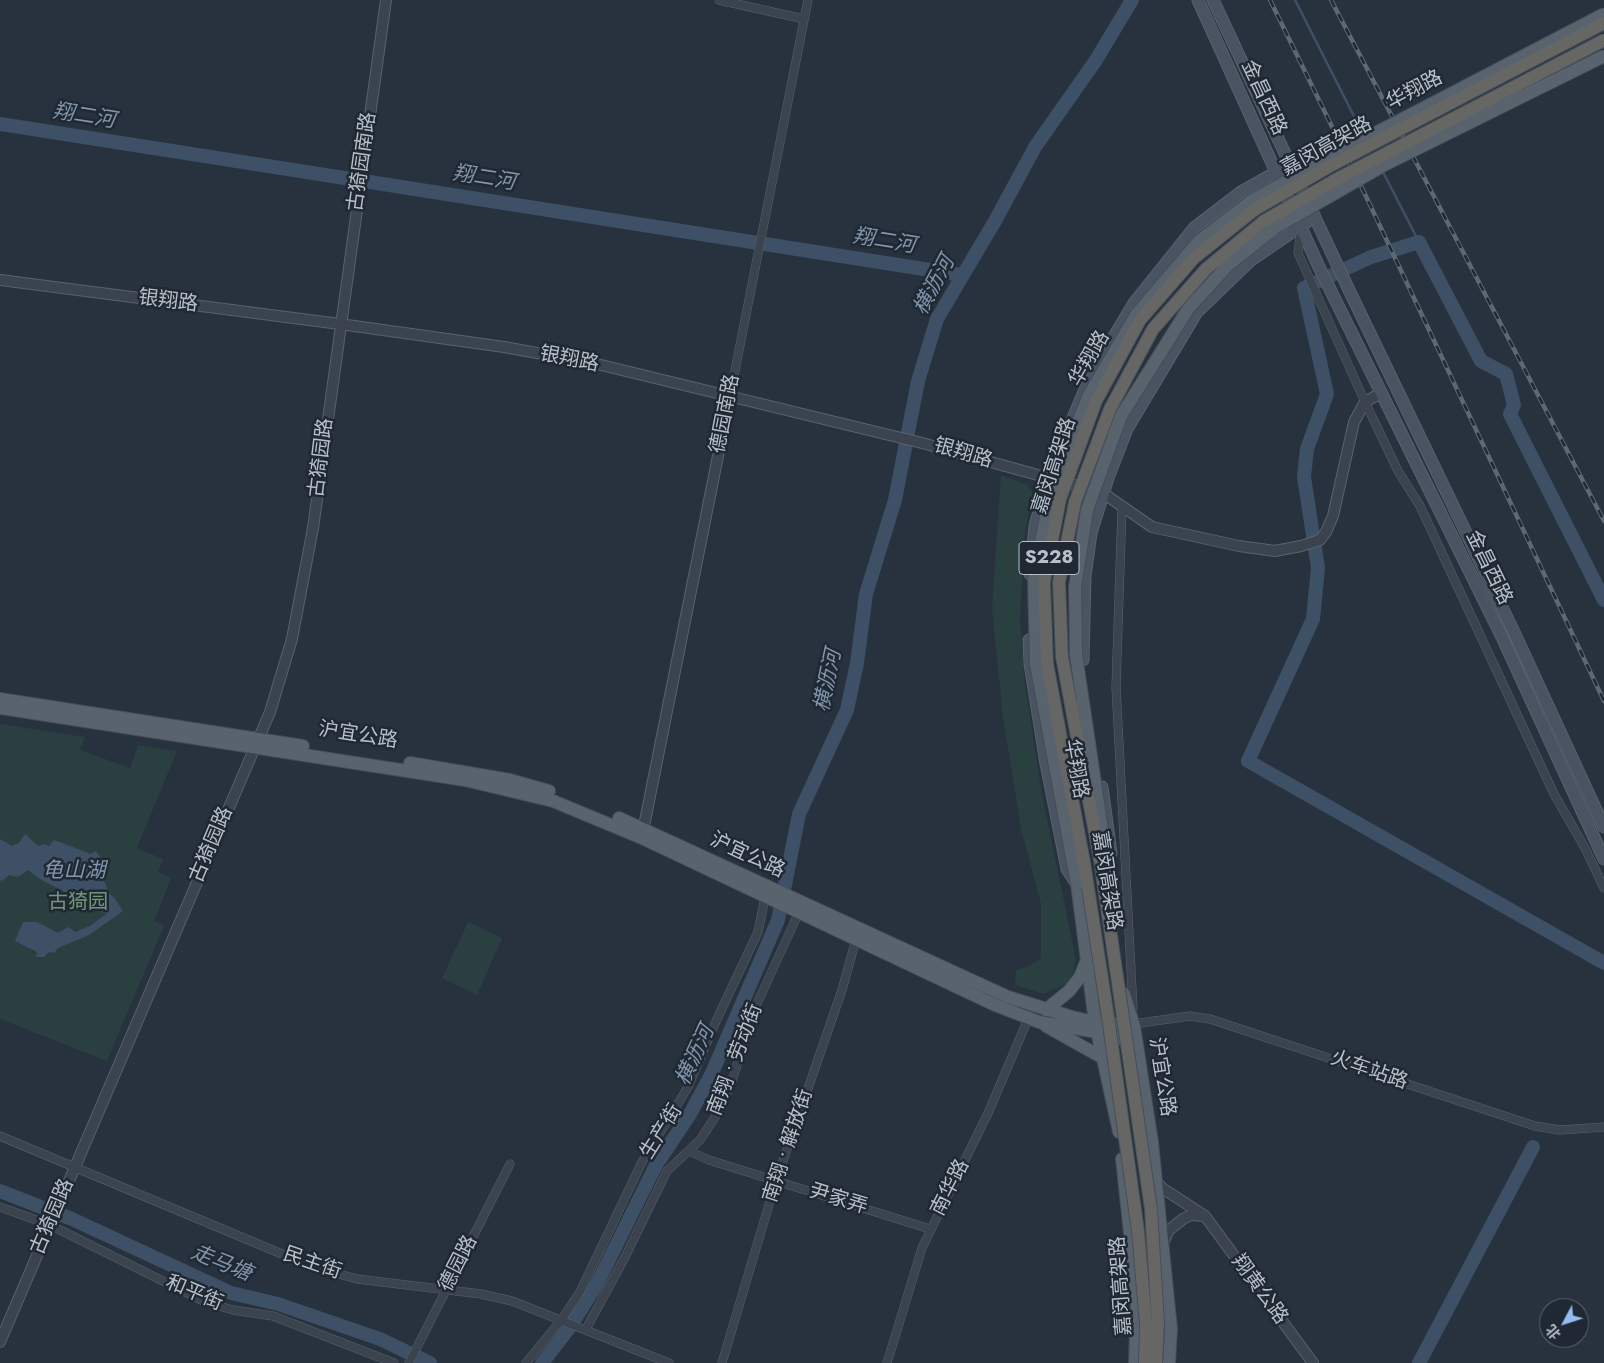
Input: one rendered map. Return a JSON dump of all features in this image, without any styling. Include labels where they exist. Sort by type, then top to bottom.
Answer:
[{"type":"highway","name":"嘉闵高架路","points":[[1145,1363],[1146,1324],[1138,1231],[1111,1036],[1084,862],[1047,664],[1044,582],[1060,500],[1096,401],[1140,320],[1194,258],[1254,210],[1313,176],[1604,23]]},
{"type":"highway","name":"嘉闵高架路","points":[[1156,1363],[1158,1324],[1151,1209],[1100,860],[1062,657],[1060,582],[1075,502],[1110,409],[1153,329],[1206,269],[1264,221],[1337,179],[1604,40]]},
{"type":"main road","name":"金昌西路","points":[[1198,0],[1319,266],[1502,637],[1604,859]]},
{"type":"main road","name":"金昌西路","points":[[1213,0],[1349,290],[1510,622],[1604,827]]},
{"type":"main road","name":"华翔路","points":[[1096,1027],[1077,884],[1036,664],[1034,580],[1051,490],[1090,395],[1136,315],[1199,241],[1250,202],[1318,164],[1604,14]]},
{"type":"main road","name":"华翔路","points":[[1134,1026],[1125,1000],[1076,655],[1075,586],[1088,510],[1121,416],[1188,309],[1228,265],[1276,227],[1386,164],[1604,56]]},
{"type":"main road","points":[[1077,884],[1067,869],[1046,764],[1030,664],[1029,581],[1035,526],[1048,478],[1091,375],[1134,303],[1194,228],[1241,192],[1276,171],[1291,165]]},
{"type":"main road","points":[[1109,877],[1112,852],[1082,654],[1085,576],[1091,533],[1103,493],[1127,429],[1197,312],[1250,261],[1315,217]]},
{"type":"main road","name":"沪宜公路","points":[[0,699],[256,743]]},
{"type":"main road","name":"沪宜公路","points":[[0,708],[510,780],[554,793],[643,833],[1034,1020],[1096,1027],[1134,1026],[1156,1181],[1172,1329],[1170,1363]]},
{"type":"main road","name":"沪宜公路","points":[[857,934],[1008,997],[1096,1027]]},
{"type":"main road","points":[[1046,1010],[1069,991],[1080,978],[1087,960]]},
{"type":"main road","points":[[1034,1020],[1103,1058]]},
{"type":"main road","points":[[1096,1027],[1136,1043]]},
{"type":"main road","points":[[1096,1027],[1119,1134],[1136,1289],[1135,1363]]},
{"type":"street","name":"古猗园南路","points":[[340,324],[386,0]]},
{"type":"street","points":[[718,0],[804,19]]},
{"type":"street","name":"德园南路","points":[[643,833],[808,0]]},
{"type":"street","points":[[1301,226],[1298,254],[1365,402],[1398,471],[1420,506],[1554,794],[1585,848],[1604,888]]},
{"type":"street","name":"银翔路","points":[[0,280],[340,324],[504,347],[579,361],[922,443],[1103,493],[1122,508],[1152,526],[1239,546],[1274,551],[1320,540],[1326,532],[1333,516],[1354,422],[1365,402]]},
{"type":"street","name":"古猗园路","points":[[0,1342],[277,692],[298,614],[313,528],[340,324]]},
{"type":"street","points":[[1365,402],[1381,393]]},
{"type":"street","points":[[1122,508],[1116,686],[1134,1026]]},
{"type":"street","name":"生产街","points":[[526,1363],[562,1319],[580,1292],[642,1162],[688,1088],[717,1019],[758,932],[770,893]]},
{"type":"street","name":"南翔 • 劳动街","points":[[586,1329],[667,1171],[705,1133],[725,1098],[754,1013],[795,906]]},
{"type":"street","name":"南翔 • 解放街","points":[[722,1363],[776,1181],[842,990],[857,934]]},
{"type":"street","name":"火车站路","points":[[1134,1026],[1178,1017],[1210,1019],[1535,1126],[1560,1130],[1604,1127]]},
{"type":"street","name":"南华路","points":[[886,1363],[918,1258],[930,1229],[1034,1020]]},
{"type":"street","name":"民主街","points":[[0,1136],[324,1271],[357,1279],[502,1298],[586,1329]]},
{"type":"street","name":"尹家弄","points":[[689,1151],[776,1181],[930,1229]]},
{"type":"street","name":"德园路","points":[[410,1361],[510,1164]]},
{"type":"street","name":"翔黄公路","points":[[1156,1181],[1205,1216],[1313,1363]]},
{"type":"street","name":"和平街","points":[[0,1207],[50,1223],[205,1302],[233,1310],[272,1316],[394,1363]]},
{"type":"street","points":[[1162,1243],[1169,1230],[1183,1219],[1191,1215],[1205,1216]]},
{"type":"street","points":[[586,1329],[669,1363]]},
{"type":"green space","points":[[1001,475],[1028,485],[1033,493],[1025,531],[1020,619],[1025,684],[1042,794],[1076,960],[1073,974],[1066,984],[1043,994],[1015,985],[1016,970],[1027,967],[1041,958],[1041,904],[1021,829],[1003,717],[992,609]]},
{"type":"green space","name":"古猗园","points":[[0,724],[85,737],[80,750],[130,768],[138,745],[177,751],[137,848],[163,859],[158,872],[171,878],[154,921],[164,926],[107,1061],[0,1019]]},
{"type":"green space","points":[[468,922],[502,938],[477,995],[442,978]]},
{"type":"water","name":"龟山湖","points":[[25,834],[38,846],[44,844],[49,846],[54,840],[91,854],[96,851],[100,857],[97,869],[98,876],[105,882],[108,892],[123,911],[89,935],[58,948],[54,953],[49,952],[44,957],[36,957],[37,952],[15,941],[23,922],[37,922],[58,933],[68,927],[75,932],[90,926],[106,914],[40,879],[28,870],[18,877],[9,875],[2,881],[0,880],[0,839],[12,846],[19,843]]},
{"type":"waterway","name":"横沥河","points":[[542,1363],[570,1327],[597,1284],[656,1165],[690,1114],[712,1073],[778,920],[799,814],[847,710],[857,663],[866,594],[895,500],[918,381],[937,319],[995,221],[1035,147],[1096,60],[1132,0]]},
{"type":"waterway","points":[[1295,0],[1363,134]]},
{"type":"waterway","name":"翔二河","points":[[0,124],[962,275]]},
{"type":"waterway","points":[[1382,170],[1419,242]]},
{"type":"waterway","points":[[1604,600],[1510,414],[1514,405],[1506,374],[1481,361],[1419,242],[1371,257],[1304,288],[1327,394],[1307,449],[1304,477],[1318,568],[1313,619],[1248,761],[1604,963]]},
{"type":"waterway","points":[[1419,1363],[1533,1147]]},
{"type":"waterway","name":"走马塘","points":[[0,1191],[72,1219],[231,1293],[278,1304],[380,1339],[430,1363]]},
{"type":"railway","points":[[1270,0],[1363,190],[1604,701]]},
{"type":"railway","points":[[1331,0],[1604,521]]}]
